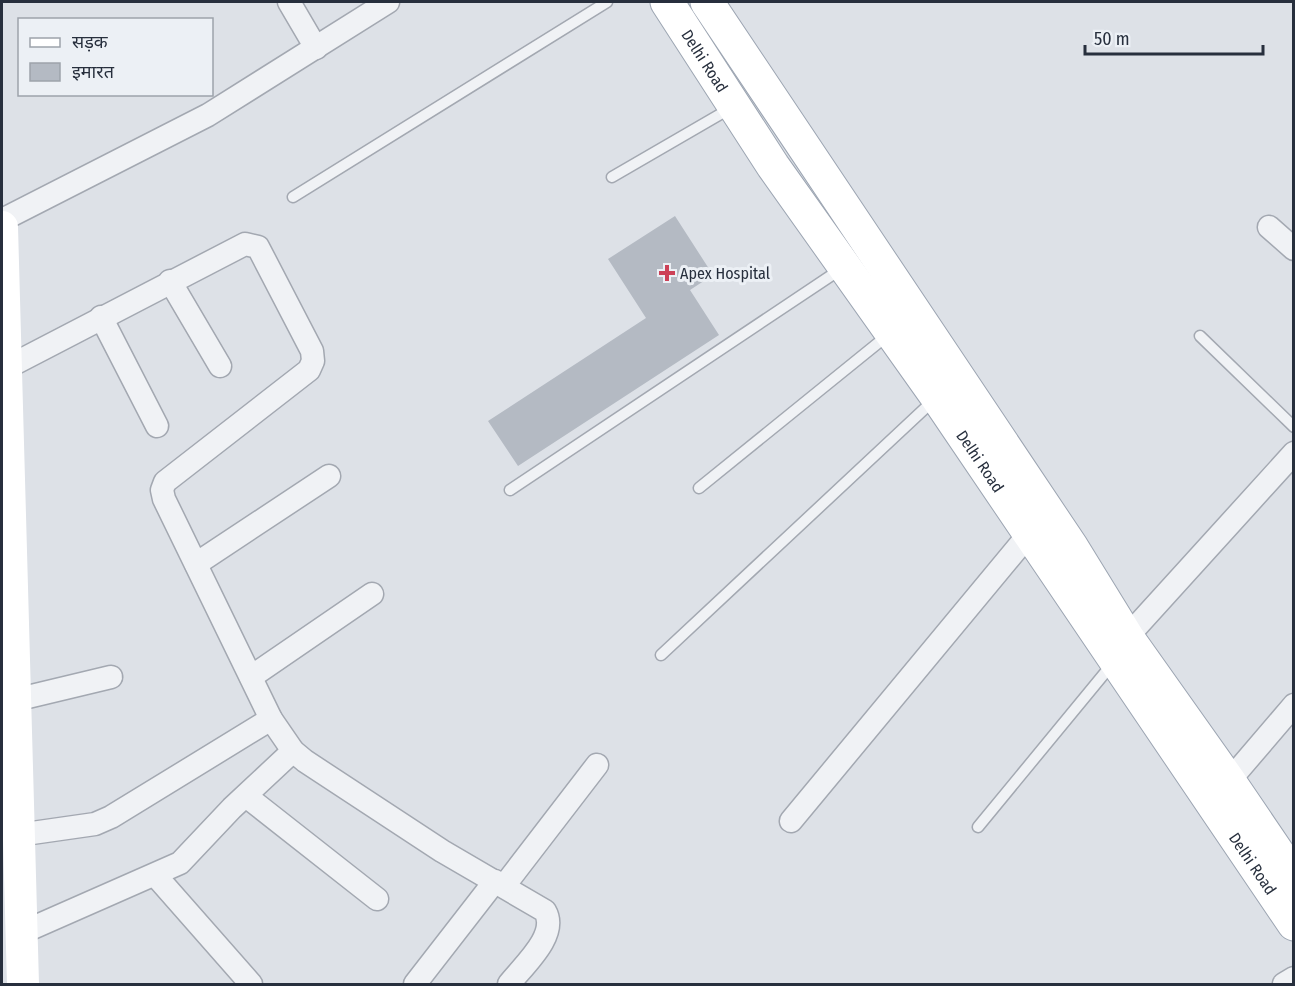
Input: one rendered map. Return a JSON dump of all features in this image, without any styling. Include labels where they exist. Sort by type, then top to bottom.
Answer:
[{"type":"main road","name":"Delhi Road","points":[[667,2],[735,106],[1029,534],[1122,648],[1293,924]]},
{"type":"main road","points":[[708,2],[1071,546],[1122,648],[1229,781],[1293,877]]},
{"type":"street","points":[[289,2],[316,48]]},
{"type":"street","points":[[2,220],[208,115],[388,2]]},
{"type":"street","points":[[2,227],[22,984]]},
{"type":"street","points":[[1269,227],[1293,249]]},
{"type":"street","points":[[6,368],[245,244],[258,247],[312,351],[313,361],[309,370],[165,482],[162,490],[164,499],[271,719],[293,751],[442,850],[537,905],[550,920],[549,932],[509,984]]},
{"type":"street","points":[[170,281],[220,366]]},
{"type":"street","points":[[101,317],[157,426]]},
{"type":"street","points":[[1122,648],[1293,453]]},
{"type":"street","points":[[196,564],[329,476]]},
{"type":"street","points":[[791,820],[1029,534]]},
{"type":"street","points":[[251,677],[372,594]]},
{"type":"street","points":[[15,700],[111,677]]},
{"type":"street","points":[[1229,781],[1293,705]]},
{"type":"street","points":[[18,835],[95,824],[111,817],[271,719]]},
{"type":"street","points":[[21,933],[156,876],[180,863],[195,851],[232,808],[293,751]]},
{"type":"street","points":[[416,984],[597,765]]},
{"type":"street","points":[[246,796],[377,899]]},
{"type":"street","points":[[156,876],[251,984]]},
{"type":"street","points":[[1284,984],[1293,978]]},
{"type":"lane","points":[[292,198],[607,2]]},
{"type":"lane","points":[[612,177],[735,106]]},
{"type":"lane","points":[[510,490],[845,267]]},
{"type":"lane","points":[[699,488],[892,332]]},
{"type":"lane","points":[[1200,336],[1293,427]]},
{"type":"lane","points":[[661,655],[937,397]]},
{"type":"lane","points":[[978,827],[1122,648]]},
{"type":"building","points":[[675,216],[713,275],[690,290],[719,335],[518,466],[488,421],[646,318],[608,259]]},
{"type":"place","name":"Apex Hospital","points":[[667,273]]}]
